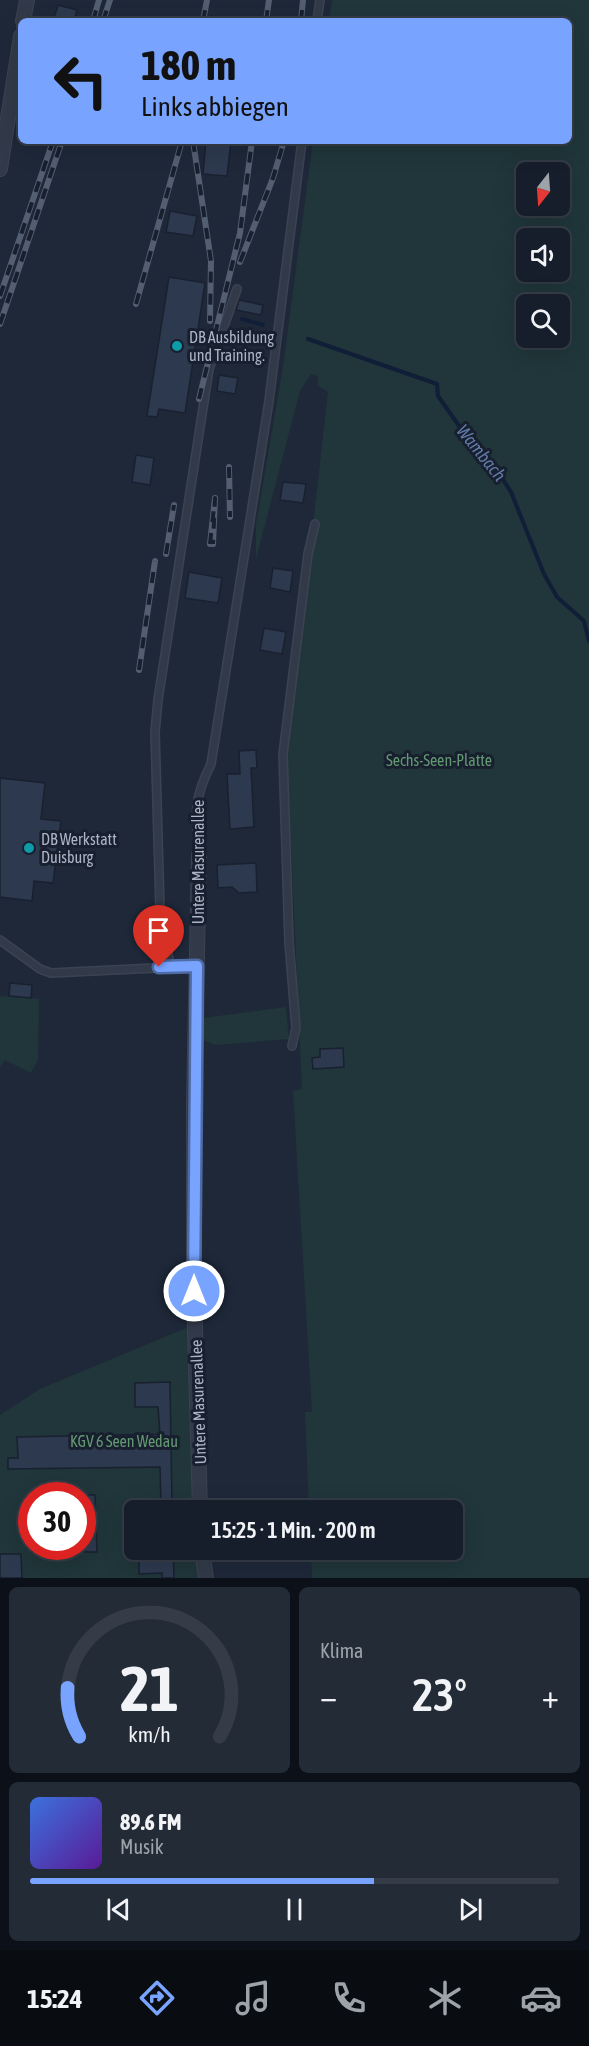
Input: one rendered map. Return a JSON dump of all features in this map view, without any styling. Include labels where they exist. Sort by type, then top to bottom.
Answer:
[{"type":"street","points":[[24,18],[27,0]]},
{"type":"street","points":[[0,169],[18,55]]},
{"type":"street","name":"Untere Masurenallee","points":[[199,855],[194,1291],[200,1500]]},
{"type":"street","points":[[203,1560],[206,1578]]},
{"type":"lane","points":[[317,18],[320,0]]},
{"type":"lane","name":"Untere Masurenallee","points":[[199,855],[196,806],[198,790],[211,764],[269,401],[302,144]]},
{"type":"lane","points":[[170,966],[160,908],[155,743],[158,700],[209,369],[237,289]]},
{"type":"lane","points":[[292,1046],[296,1028],[289,942],[283,754],[303,590],[315,524]]},
{"type":"lane","points":[[0,940],[40,969],[51,973],[197,966]]},
{"type":"green space","name":"Sechs-Seen-Platte","points":[[332,0],[589,0],[589,1578],[312,1578],[311,1560],[463,1560],[463,1500],[309,1500],[305,1412],[312,1412],[293,1091],[302,1089],[287,755],[328,392],[318,386],[318,376],[311,374],[300,391],[256,559],[256,524],[283,367],[313,144],[572,144],[572,18],[329,18]]},
{"type":"green space","points":[[0,996],[39,999],[38,1059],[31,1073],[5,1060],[0,1067]]},
{"type":"green space","points":[[286,1007],[289,1039],[215,1045],[204,1040],[203,1018]]},
{"type":"green space","name":"KGV 6 Seen Wedau","points":[[191,1326],[194,1500],[124,1500],[124,1560],[196,1560],[199,1578],[0,1578],[0,1415],[40,1389]]},
{"type":"building","points":[[58,5],[77,10],[75,18],[54,18]]},
{"type":"building","points":[[206,144],[231,144],[227,176],[203,174]]},
{"type":"building","points":[[170,211],[197,216],[193,236],[166,232]]},
{"type":"building","name":"DB Ausbildung und Training.","points":[[169,277],[205,283],[185,413],[159,409],[157,417],[147,416]]},
{"type":"building","points":[[239,300],[263,305],[261,315],[236,310]]},
{"type":"building","points":[[219,375],[238,378],[235,394],[217,391]]},
{"type":"building","points":[[136,455],[154,458],[150,485],[132,482]]},
{"type":"building","points":[[283,482],[306,484],[303,503],[280,500]]},
{"type":"building","points":[[273,568],[293,571],[290,592],[270,588]]},
{"type":"building","points":[[189,572],[222,578],[218,603],[185,598]]},
{"type":"building","points":[[264,628],[286,632],[282,654],[260,650]]},
{"type":"building","points":[[256,750],[257,768],[251,768],[254,827],[230,829],[227,774],[240,774],[239,751]]},
{"type":"building","name":"DB Werkstatt Duisburg","points":[[0,778],[45,783],[41,819],[61,821],[53,883],[34,881],[32,901],[0,897]]},
{"type":"building","points":[[256,863],[257,892],[239,893],[232,887],[218,888],[217,865]]},
{"type":"building","points":[[10,983],[32,985],[31,998],[9,996]]},
{"type":"building","points":[[343,1048],[344,1067],[313,1069],[312,1058],[320,1057],[320,1049]]},
{"type":"building","points":[[170,1382],[172,1500],[161,1500],[160,1467],[8,1469],[8,1458],[18,1458],[17,1437],[160,1434],[158,1407],[135,1407],[135,1383]]},
{"type":"building","points":[[0,1554],[18,1554],[18,1560],[21,1560],[22,1578],[0,1578]]},
{"type":"building","points":[[139,1560],[173,1560],[174,1578],[162,1578],[162,1573],[139,1574]]},
{"type":"waterway","name":"Wambach","points":[[242,319],[263,325]]},
{"type":"waterway","name":"Wambach","points":[[308,339],[437,384],[438,396],[481,457],[498,472],[511,492],[544,574],[557,597],[584,621],[589,641]]},
{"type":"railway","points":[[94,18],[99,0]]},
{"type":"railway","points":[[104,18],[110,0]]},
{"type":"railway","points":[[204,18],[207,0]]},
{"type":"railway","points":[[266,18],[269,0]]},
{"type":"railway","points":[[301,18],[303,0]]},
{"type":"railway","points":[[0,296],[52,144]]},
{"type":"railway","points":[[0,324],[61,144]]},
{"type":"railway","points":[[136,304],[181,144]]},
{"type":"railway","points":[[193,144],[211,261],[210,321]]},
{"type":"railway","points":[[199,399],[240,233],[252,144]]},
{"type":"railway","points":[[240,262],[273,178],[283,144]]},
{"type":"railway","points":[[229,467],[230,517]]},
{"type":"railway","points":[[210,544],[215,498],[213,544]]},
{"type":"railway","points":[[166,554],[174,505]]},
{"type":"railway","points":[[139,670],[155,561]]},
{"type":"place","name":"DB Ausbildung und Training.","points":[[177,346]]},
{"type":"place","name":"DB Werkstatt Duisburg","points":[[29,848]]},
{"type":"route","points":[[159,967],[197,966],[194,1291]]}]
